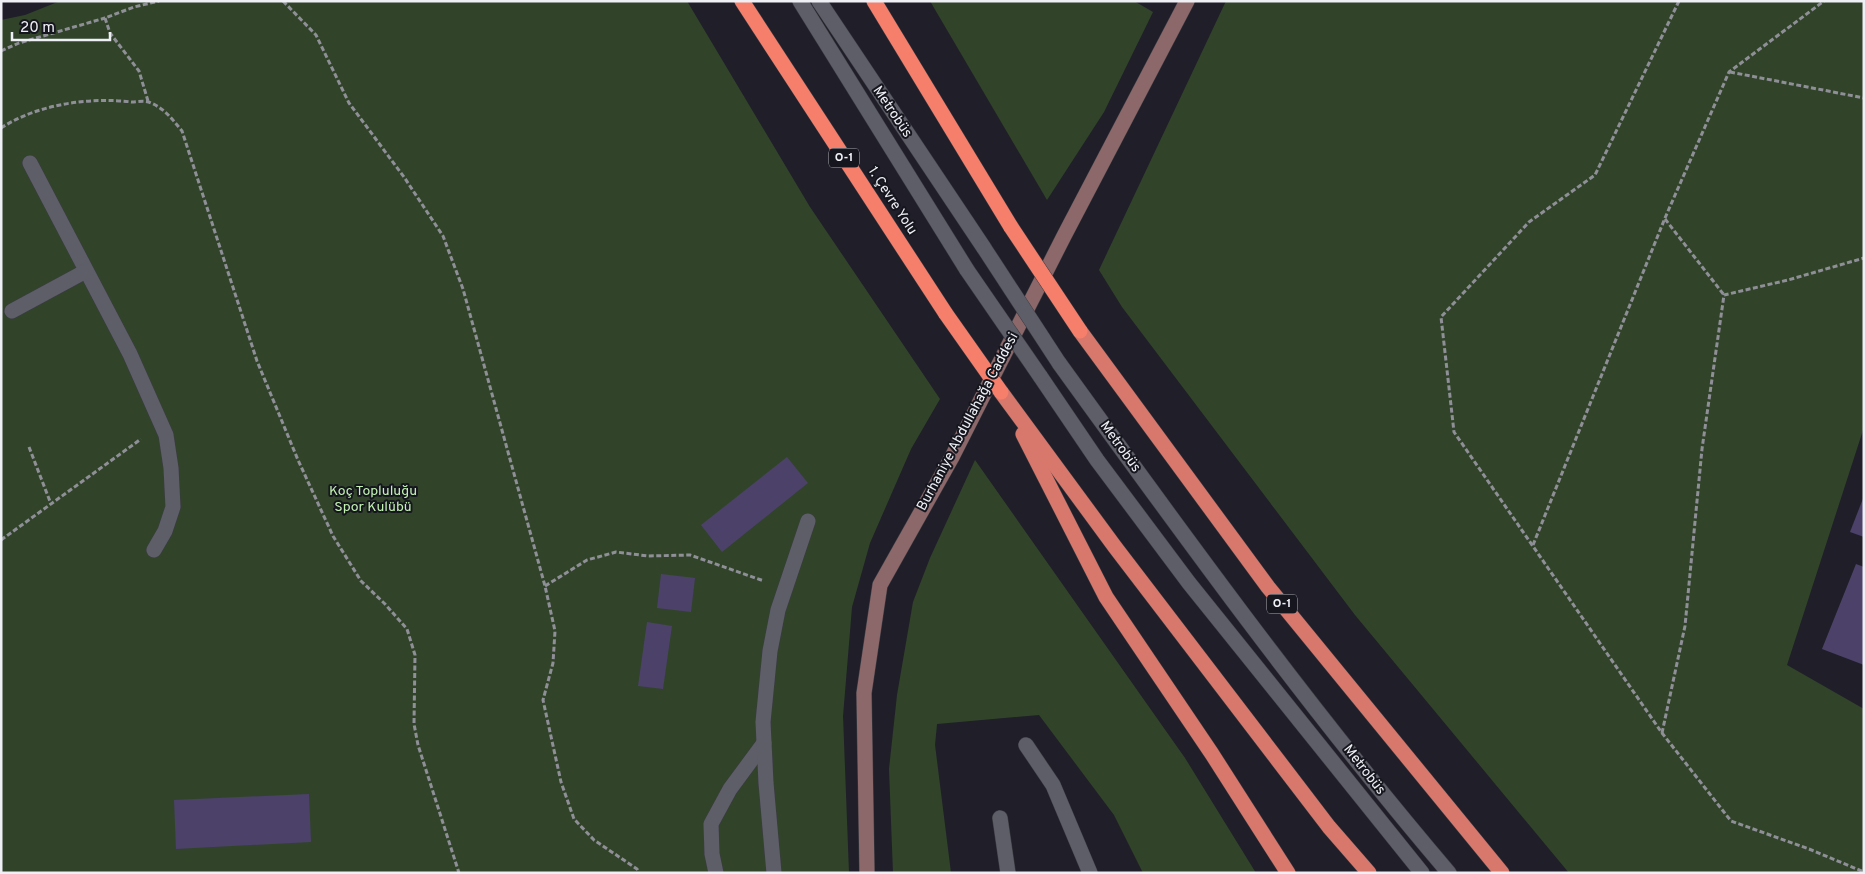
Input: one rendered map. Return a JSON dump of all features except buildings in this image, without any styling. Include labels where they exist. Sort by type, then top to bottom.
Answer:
[{"type":"highway","name":"1. Çevre Yolu","points":[[742,1],[946,314],[1001,392]]},
{"type":"highway","name":"O-1","points":[[874,1],[1011,227],[1080,331],[1268,587],[1501,871]]},
{"type":"highway","name":"O-1","points":[[1001,392],[1115,547],[1311,804],[1369,873]]},
{"type":"highway","points":[[1001,392],[1106,597],[1212,754],[1288,873]]},
{"type":"main road","name":"Burhaniye Abdullahağa Caddesi","points":[[867,873],[864,693],[880,584],[952,457],[1187,1]]},
{"type":"lane","name":"Metrobüs","points":[[800,1],[967,270],[1097,460],[1190,583],[1422,873]]},
{"type":"lane","name":"Metrobüs","points":[[819,1],[1059,363],[1213,576],[1392,806],[1449,873]]},
{"type":"lane","points":[[30,163],[130,354],[166,435],[171,468],[173,507],[165,531],[154,550]]},
{"type":"lane","points":[[12,311],[86,272]]},
{"type":"lane","points":[[774,873],[764,743],[770,651],[778,610],[808,521]]},
{"type":"lane","points":[[716,873],[712,854],[711,824],[730,789],[764,743]]},
{"type":"lane","points":[[1026,745],[1053,785],[1090,873]]},
{"type":"lane","points":[[1000,818],[1008,873]]},
{"type":"path","points":[[1,51],[19,43],[159,1]]},
{"type":"path","points":[[283,1],[316,35],[350,103],[404,176],[443,236],[463,289],[545,586],[555,631],[553,663],[543,700],[561,782],[574,819],[594,840],[637,869],[639,873]]},
{"type":"path","points":[[1679,1],[1595,175],[1529,222],[1441,317],[1454,432],[1662,733],[1730,821],[1809,849],[1864,872]]},
{"type":"path","points":[[1532,546],[1665,218],[1729,72],[1824,1]]},
{"type":"path","points":[[105,18],[110,33],[139,71],[148,101]]},
{"type":"path","points":[[1729,72],[1864,98]]},
{"type":"path","points":[[1,128],[15,119],[75,101],[107,99],[137,102],[148,101],[167,112],[182,131],[257,361],[298,460],[333,536],[361,581],[408,629],[415,654],[414,724],[418,745],[459,873]]},
{"type":"path","points":[[1662,733],[1686,626],[1702,449],[1724,295],[1665,218]]},
{"type":"path","points":[[1724,295],[1788,280],[1864,258]]},
{"type":"path","points":[[1,540],[12,530],[161,424]]},
{"type":"path","points":[[29,447],[51,504]]},
{"type":"path","points":[[545,586],[587,560],[616,552],[648,556],[690,555],[785,588]]},
{"type":"green space","name":"Koç Topluluğu Spor Kulübü","points":[[60,1],[687,1],[810,207],[940,399],[911,449],[870,543],[852,607],[843,716],[849,873],[1,873],[1,20],[25,15]]},
{"type":"green space","points":[[930,1],[1134,1],[1153,12],[1104,112],[1047,200]]},
{"type":"green space","points":[[1226,1],[1864,1],[1864,427],[1787,665],[1864,709],[1864,873],[1569,873],[1355,615],[1122,307],[1099,270]]},
{"type":"green space","points":[[975,460],[1185,758],[1256,873],[1143,873],[1114,815],[1039,715],[937,724],[935,745],[951,873],[893,873],[889,769],[897,695],[913,602],[930,558]]}]
